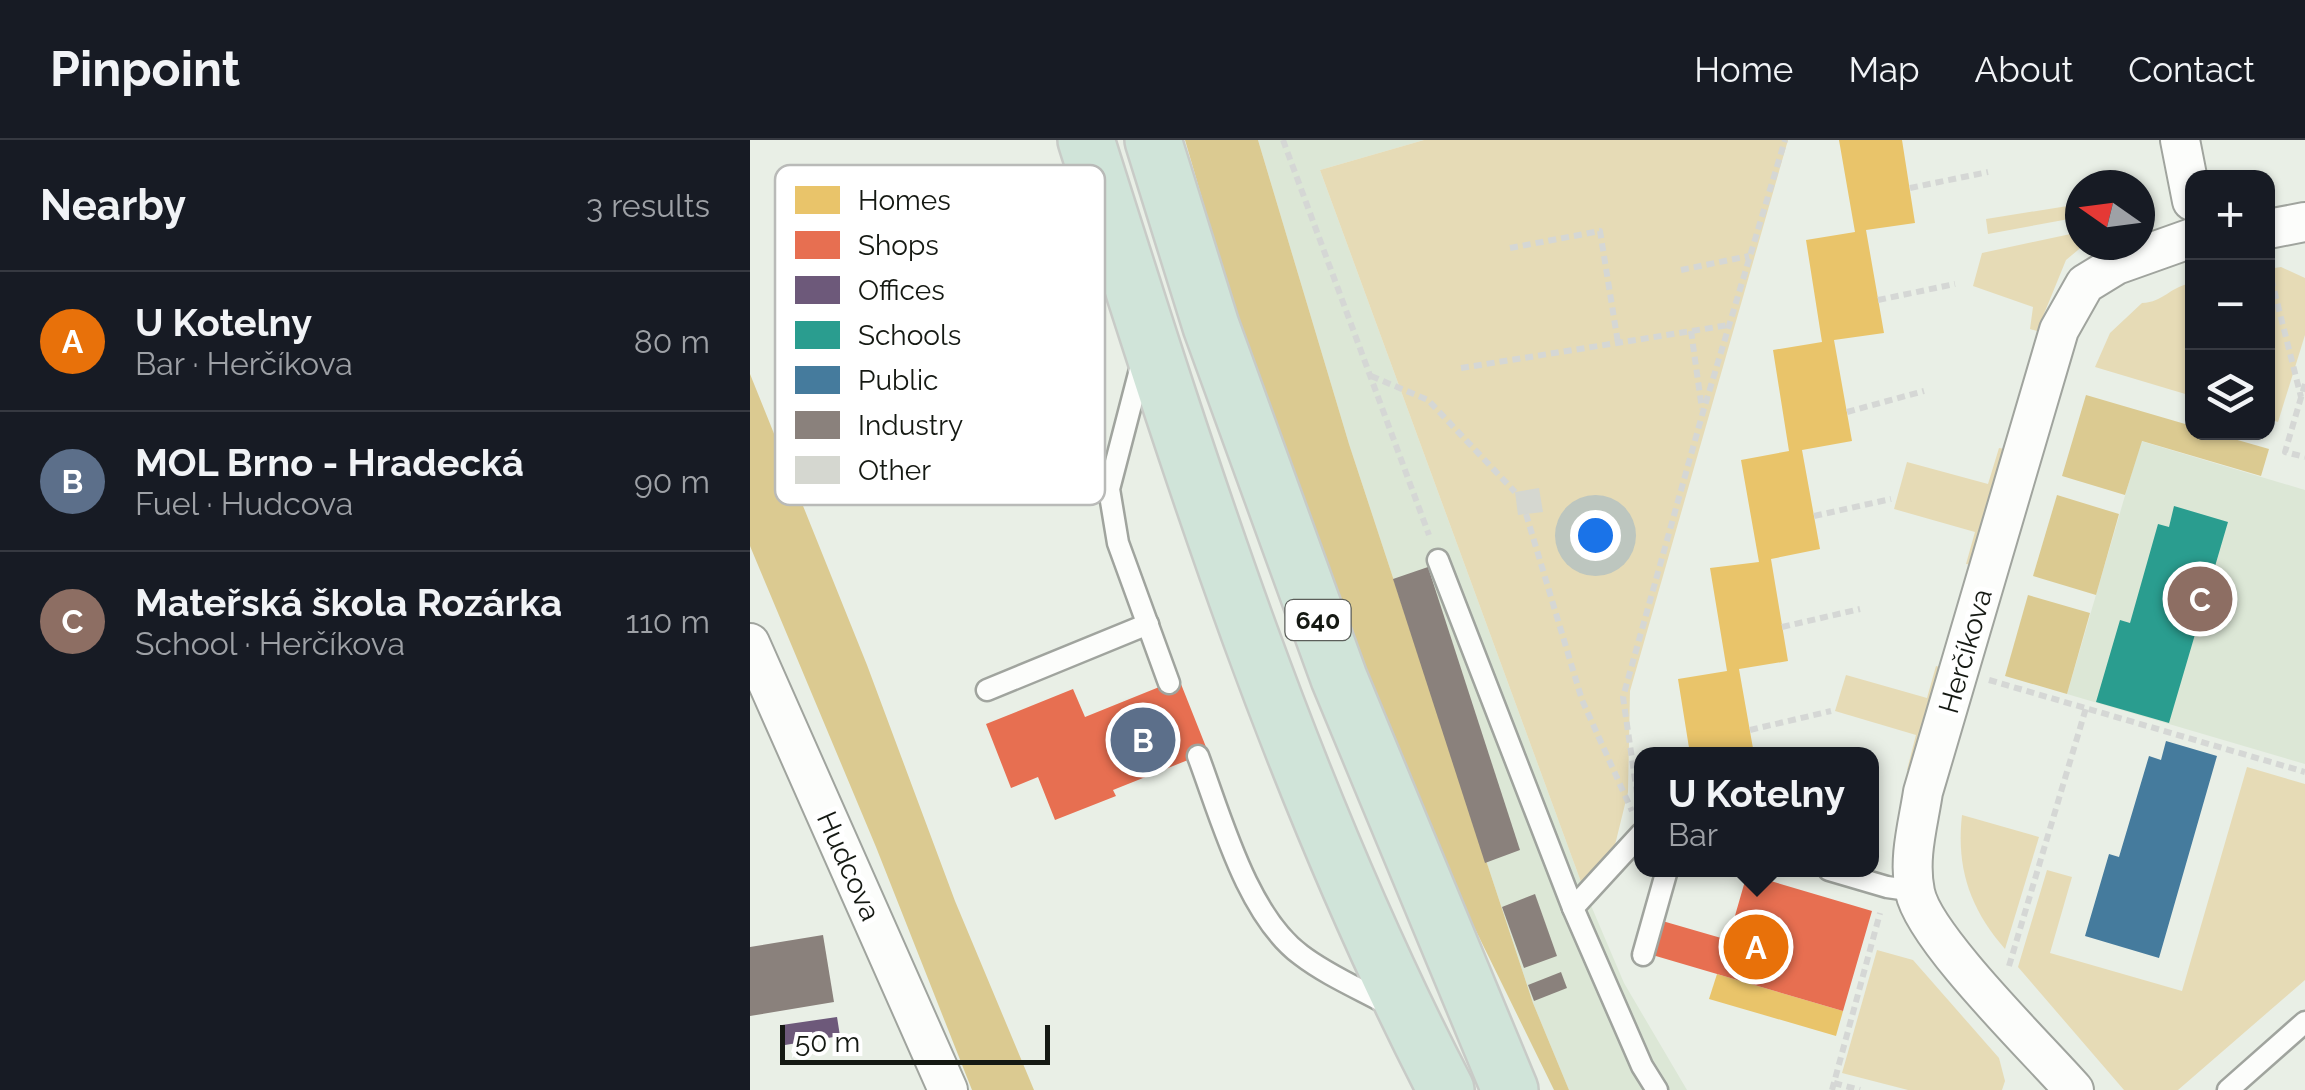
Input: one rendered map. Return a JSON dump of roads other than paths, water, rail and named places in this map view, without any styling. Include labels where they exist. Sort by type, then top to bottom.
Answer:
[{"type":"highway","name":"640","points":[[1086,140],[1094,165]]},
{"type":"highway","name":"640","points":[[1153,140],[1211,326],[1339,678],[1510,1090]]},
{"type":"highway","name":"640","points":[[1105,200],[1272,700],[1408,1016],[1446,1090]]},
{"type":"street","points":[[2180,140],[2186,170]]},
{"type":"street","points":[[2275,228],[2305,222]]},
{"type":"street","name":"Herčíkova","points":[[2074,1090],[1930,928],[1901,889],[1912,860],[1924,792],[2058,330],[2085,284],[2116,264],[2185,240]]},
{"type":"street","name":"Hudcova","points":[[750,643],[948,1090]]},
{"type":"lane","points":[[1148,336],[1110,488],[1118,543],[1170,683]]},
{"type":"lane","points":[[1438,560],[1574,908],[1642,1066],[1657,1090]]},
{"type":"lane","points":[[987,690],[1148,624]]},
{"type":"lane","points":[[1198,756],[1246,880],[1274,928],[1300,954],[1408,1016]]},
{"type":"lane","points":[[1574,908],[1634,842]]},
{"type":"lane","points":[[1644,955],[1665,877]]},
{"type":"lane","points":[[1856,877],[1901,889]]},
{"type":"lane","points":[[2228,1090],[2305,1022]]},
{"type":"place","name":"Mateřská škola Rozárka","points":[[2200,599]]},
{"type":"place","name":"MOL Brno - Hradecká","points":[[1143,740]]},
{"type":"place","name":"U Kotelny","points":[[1756,947]]}]
